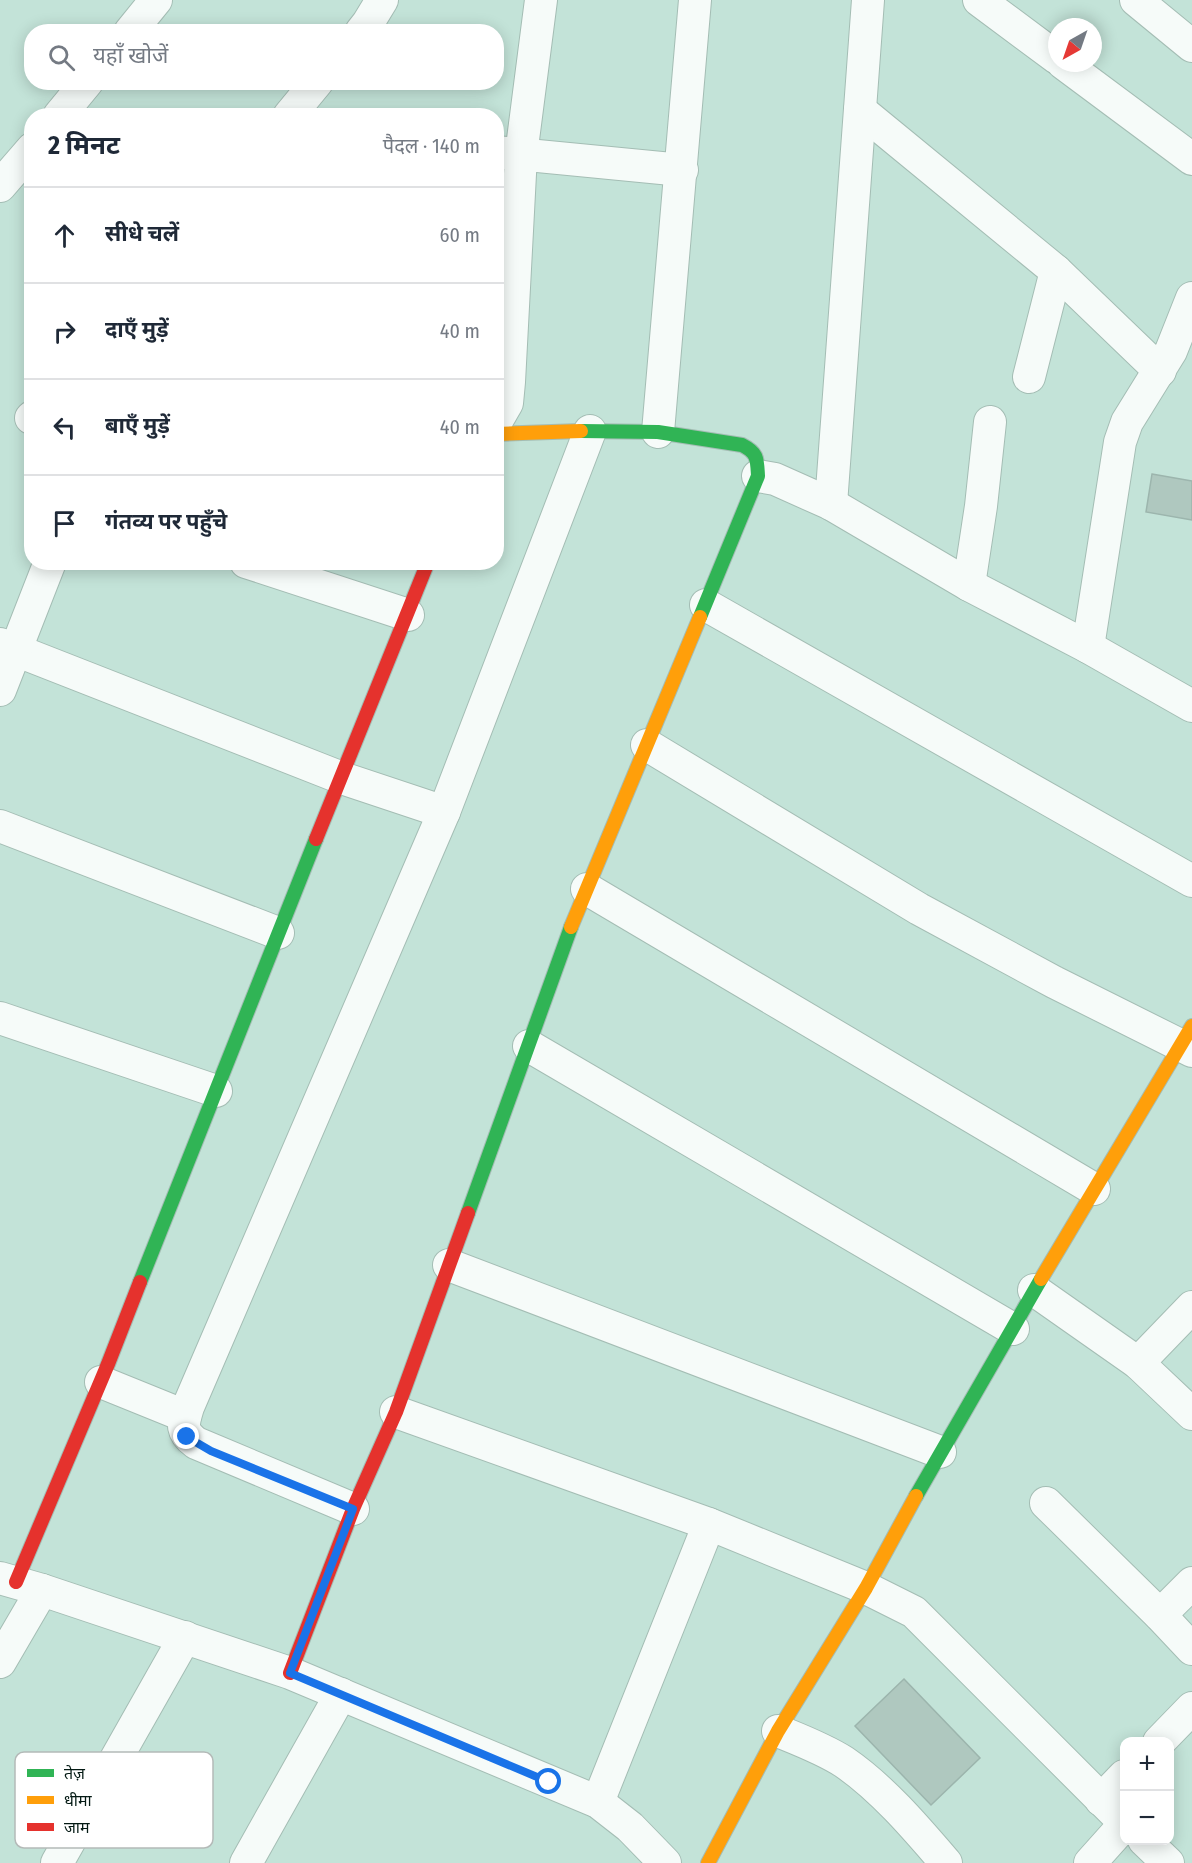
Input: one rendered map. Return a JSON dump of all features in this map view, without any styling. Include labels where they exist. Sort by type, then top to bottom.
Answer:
[{"type":"street","points":[[136,24],[156,0]]},
{"type":"street","points":[[367,24],[382,0]]},
{"type":"street","points":[[504,408],[507,403],[509,382],[509,154],[541,0]]},
{"type":"street","points":[[658,432],[695,0]]},
{"type":"street","points":[[831,504],[868,0]]},
{"type":"street","points":[[979,0],[1048,51]]},
{"type":"street","points":[[1136,0],[1192,46]]},
{"type":"street","points":[[1075,72],[1192,159]]},
{"type":"street","points":[[66,108],[80,90]]},
{"type":"street","points":[[296,108],[310,90]]},
{"type":"street","points":[[860,110],[1056,272],[1160,371]]},
{"type":"street","points":[[509,154],[682,170]]},
{"type":"street","points":[[0,186],[24,158]]},
{"type":"street","points":[[1029,377],[1056,272]]},
{"type":"street","points":[[1088,647],[1120,442],[1126,422],[1172,351],[1192,297]]},
{"type":"street","points":[[969,585],[981,506],[990,422]]},
{"type":"street","points":[[353,1509],[196,1443],[187,1437],[184,1429],[185,1416],[444,812],[590,430]]},
{"type":"street","points":[[290,1673],[353,1509],[396,1412],[575,916],[759,476],[757,458],[752,450],[742,445],[658,432],[590,430],[504,434]]},
{"type":"street","points":[[759,476],[775,479],[831,504],[969,585],[1088,647],[1192,706]]},
{"type":"street","points":[[0,690],[8,647],[46,570]]},
{"type":"street","points":[[270,570],[408,615]]},
{"type":"street","points":[[0,1662],[19,1583],[425,570]]},
{"type":"street","points":[[706,605],[1192,881]]},
{"type":"street","points":[[8,647],[342,778],[444,812]]},
{"type":"street","points":[[647,745],[920,909],[1188,1041],[1094,1189],[1034,1290],[940,1452],[866,1588],[778,1731],[708,1863]]},
{"type":"street","points":[[0,826],[278,933]]},
{"type":"street","points":[[587,889],[1094,1189]]},
{"type":"street","points":[[0,1018],[216,1091]]},
{"type":"street","points":[[529,1046],[1013,1329]]},
{"type":"street","points":[[449,1266],[940,1452]]},
{"type":"street","points":[[1034,1290],[1138,1363],[1192,1414]]},
{"type":"street","points":[[1138,1363],[1192,1307]]},
{"type":"street","points":[[101,1382],[185,1416]]},
{"type":"street","points":[[396,1412],[709,1524],[866,1588],[914,1612],[1120,1819]]},
{"type":"street","points":[[1046,1503],[1192,1649]]},
{"type":"street","points":[[598,1802],[709,1524]]},
{"type":"street","points":[[19,1583],[290,1673],[598,1802],[630,1827],[665,1863]]},
{"type":"street","points":[[1160,1615],[1192,1583]]},
{"type":"street","points":[[120,1752],[185,1637]]},
{"type":"street","points":[[246,1863],[341,1694]]},
{"type":"street","points":[[1164,1737],[1192,1708]]},
{"type":"street","points":[[778,1731],[824,1751],[860,1774],[915,1828],[946,1863]]},
{"type":"street","points":[[1101,1800],[1120,1781]]},
{"type":"street","points":[[1090,1863],[1120,1830]]},
{"type":"street","points":[[1149,1845],[1168,1863]]},
{"type":"street","points":[[57,1863],[65,1848]]},
{"type":"building","points":[[1152,474],[1192,481],[1192,520],[1146,512]]},
{"type":"building","points":[[904,1679],[980,1758],[931,1805],[855,1726]]},
{"type":"traffic: fast","points":[[581,431],[658,432],[742,445],[754,454],[758,476],[700,617]]},
{"type":"traffic: fast","points":[[140,1282],[316,839]]},
{"type":"traffic: fast","points":[[468,1213],[571,927]]},
{"type":"traffic: fast","points":[[916,1496],[1041,1279]]},
{"type":"traffic: slow","points":[[504,434],[581,431]]},
{"type":"traffic: slow","points":[[571,927],[700,617]]},
{"type":"traffic: slow","points":[[1041,1279],[1192,1026]]},
{"type":"traffic: slow","points":[[708,1863],[778,1731],[866,1588],[916,1496]]},
{"type":"traffic: jam","points":[[316,839],[425,570]]},
{"type":"traffic: jam","points":[[290,1673],[353,1509],[396,1412],[468,1213]]},
{"type":"traffic: jam","points":[[16,1582],[140,1282]]},
{"type":"route","points":[[187,1437],[211,1451],[353,1509],[290,1673],[549,1782]]}]
